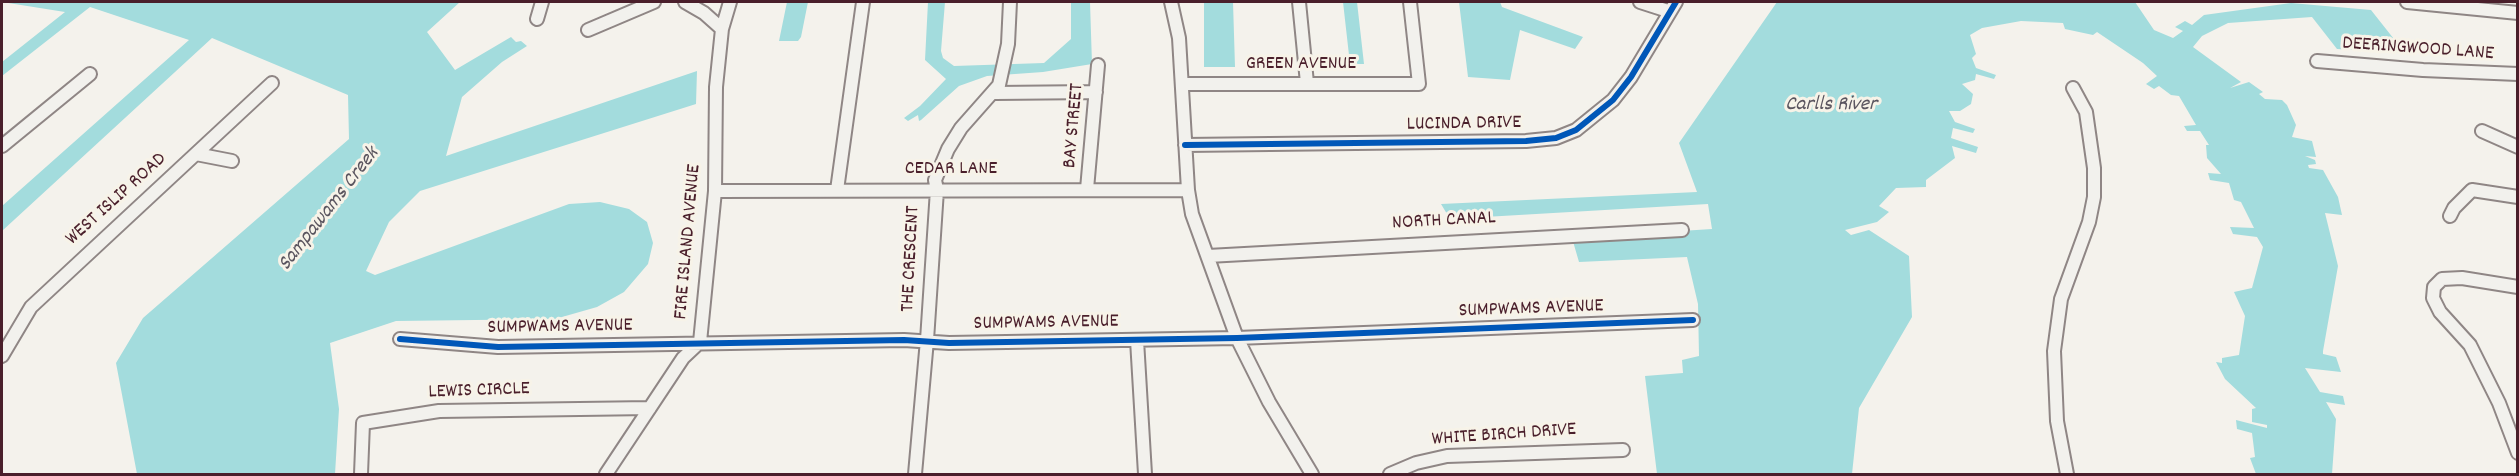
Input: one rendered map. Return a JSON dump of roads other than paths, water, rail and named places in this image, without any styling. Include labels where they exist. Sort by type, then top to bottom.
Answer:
[{"type":"street","points":[[537,19],[542,2]]},
{"type":"street","points":[[588,30],[654,2]]},
{"type":"street","points":[[685,2],[704,13],[722,29]]},
{"type":"street","name":"FIRE ISLAND AVENUE","points":[[606,474],[683,358],[700,342],[715,191],[716,87],[722,29],[730,2]]},
{"type":"street","points":[[837,189],[863,2]]},
{"type":"street","name":"THE CRESCENT","points":[[915,474],[927,340],[934,204],[938,190],[935,180],[948,149],[961,128],[995,93],[1003,77],[1010,2]]},
{"type":"street","points":[[1171,2],[1179,38],[1188,190],[1192,214],[1237,338],[1269,402],[1312,474]]},
{"type":"street","points":[[1299,2],[1307,83]]},
{"type":"street","name":"GREEN AVENUE","points":[[1183,84],[1419,84],[1410,2]]},
{"type":"street","points":[[1640,2],[1668,11]]},
{"type":"street","name":"LUCINDA DRIVE","points":[[1185,145],[1515,141],[1556,138],[1576,130],[1613,100],[1631,77],[1668,11],[1676,2]]},
{"type":"street","points":[[2407,2],[2517,13]]},
{"type":"street","name":"DEERINGWOOD LANE","points":[[2317,61],[2423,70],[2517,74]]},
{"type":"street","name":"BAY STREET","points":[[1087,189],[1098,65]]},
{"type":"street","points":[[2,146],[90,74]]},
{"type":"street","name":"WEST ISLIP ROAD","points":[[2,356],[31,307],[272,83]]},
{"type":"street","points":[[2067,474],[2057,422],[2054,351],[2061,299],[2089,222],[2094,187],[2094,168],[2086,112],[2073,88]]},
{"type":"street","points":[[995,93],[1096,92]]},
{"type":"street","points":[[2482,131],[2517,147]]},
{"type":"street","points":[[196,154],[232,162]]},
{"type":"street","name":"CEDAR LANE","points":[[715,191],[1188,190]]},
{"type":"street","points":[[2450,216],[2454,208],[2472,190],[2517,197]]},
{"type":"street","name":"NORTH CANAL","points":[[1208,256],[1682,230]]},
{"type":"street","points":[[2517,287],[2462,278],[2442,279],[2434,287],[2433,298],[2440,312],[2470,345],[2513,437],[2517,453]]},
{"type":"street","name":"SUMPWAMS AVENUE","points":[[400,339],[498,347],[700,342],[927,340],[949,343],[1237,338],[1693,320]]},
{"type":"street","points":[[1137,339],[1145,474]]},
{"type":"street","name":"LEWIS CIRCLE","points":[[361,474],[363,423],[439,411],[650,408]]},
{"type":"street","name":"WHITE BIRCH DRIVE","points":[[1390,474],[1416,463],[1447,456],[1623,450]]},
{"type":"water","name":"Sampawams Creek","points":[[2,2],[460,2],[427,32],[455,70],[511,37],[516,42],[521,41],[527,46],[502,62],[462,97],[446,156],[697,71],[696,104],[420,191],[389,222],[366,271],[375,275],[569,204],[600,202],[629,209],[647,222],[653,243],[648,264],[624,292],[597,307],[555,319],[396,321],[330,343],[339,409],[335,474],[137,474],[116,363],[143,318],[349,139],[348,95],[212,38],[2,231],[2,206],[189,40],[90,7],[2,76],[2,62],[65,12]]},
{"type":"water","points":[[787,2],[808,2],[801,37],[798,41],[779,41]]},
{"type":"water","points":[[928,2],[945,2],[941,51],[943,58],[954,66],[1044,63],[1071,39],[1071,2],[1090,2],[1092,64],[1043,72],[987,76],[959,86],[921,120],[919,121],[918,115],[908,121],[904,118],[920,106],[946,79],[925,60]]},
{"type":"water","points":[[1204,2],[1233,2],[1235,67],[1204,67]]},
{"type":"water","points":[[1343,2],[1357,2],[1364,64],[1350,64]]},
{"type":"water","points":[[1459,2],[1500,2],[1502,7],[1583,37],[1575,49],[1520,30],[1510,80],[1468,77]]},
{"type":"water","name":"Carlls River","points":[[1777,2],[2135,2],[2154,30],[2173,38],[2183,31],[2175,27],[2185,21],[2192,25],[2204,15],[2291,3],[2371,10],[2405,53],[2337,49],[2312,17],[2228,23],[2202,36],[2193,47],[2241,82],[2230,88],[2249,82],[2263,92],[2259,94],[2265,99],[2282,100],[2287,105],[2296,125],[2292,137],[2312,141],[2316,157],[2305,156],[2315,160],[2316,164],[2308,165],[2309,168],[2323,170],[2338,197],[2342,215],[2325,213],[2338,266],[2323,354],[2336,357],[2341,372],[2305,368],[2320,392],[2343,396],[2345,405],[2326,402],[2336,419],[2332,474],[2256,474],[2250,458],[2255,457],[2252,433],[2237,429],[2236,420],[2267,428],[2267,425],[2252,422],[2252,409],[2256,408],[2225,379],[2216,362],[2222,363],[2222,358],[2239,355],[2245,316],[2234,292],[2252,288],[2263,247],[2257,237],[2233,234],[2230,227],[2254,228],[2241,202],[2234,200],[2229,183],[2210,180],[2208,173],[2221,174],[2207,158],[2206,145],[2209,145],[2200,131],[2187,131],[2184,126],[2196,125],[2179,96],[2171,95],[2159,86],[2154,89],[2146,84],[2157,76],[2143,63],[2097,32],[2093,35],[2065,29],[2063,23],[2021,21],[1982,28],[1970,35],[1976,54],[1972,58],[1976,68],[1996,75],[1994,79],[1976,74],[1975,80],[1962,84],[1973,94],[1971,104],[1960,111],[1949,111],[1955,122],[1975,129],[1973,133],[1953,128],[1951,138],[1978,147],[1976,153],[1952,146],[1955,158],[1926,180],[1926,187],[1896,188],[1879,206],[1889,212],[1877,222],[1845,230],[1851,235],[1869,230],[1909,256],[1912,317],[1859,408],[1852,474],[1657,474],[1645,376],[1683,373],[1682,360],[1699,356],[1698,304],[1687,257],[1579,262],[1572,238],[1712,229],[1708,204],[1450,219],[1441,204],[1697,192],[1679,143]]}]
